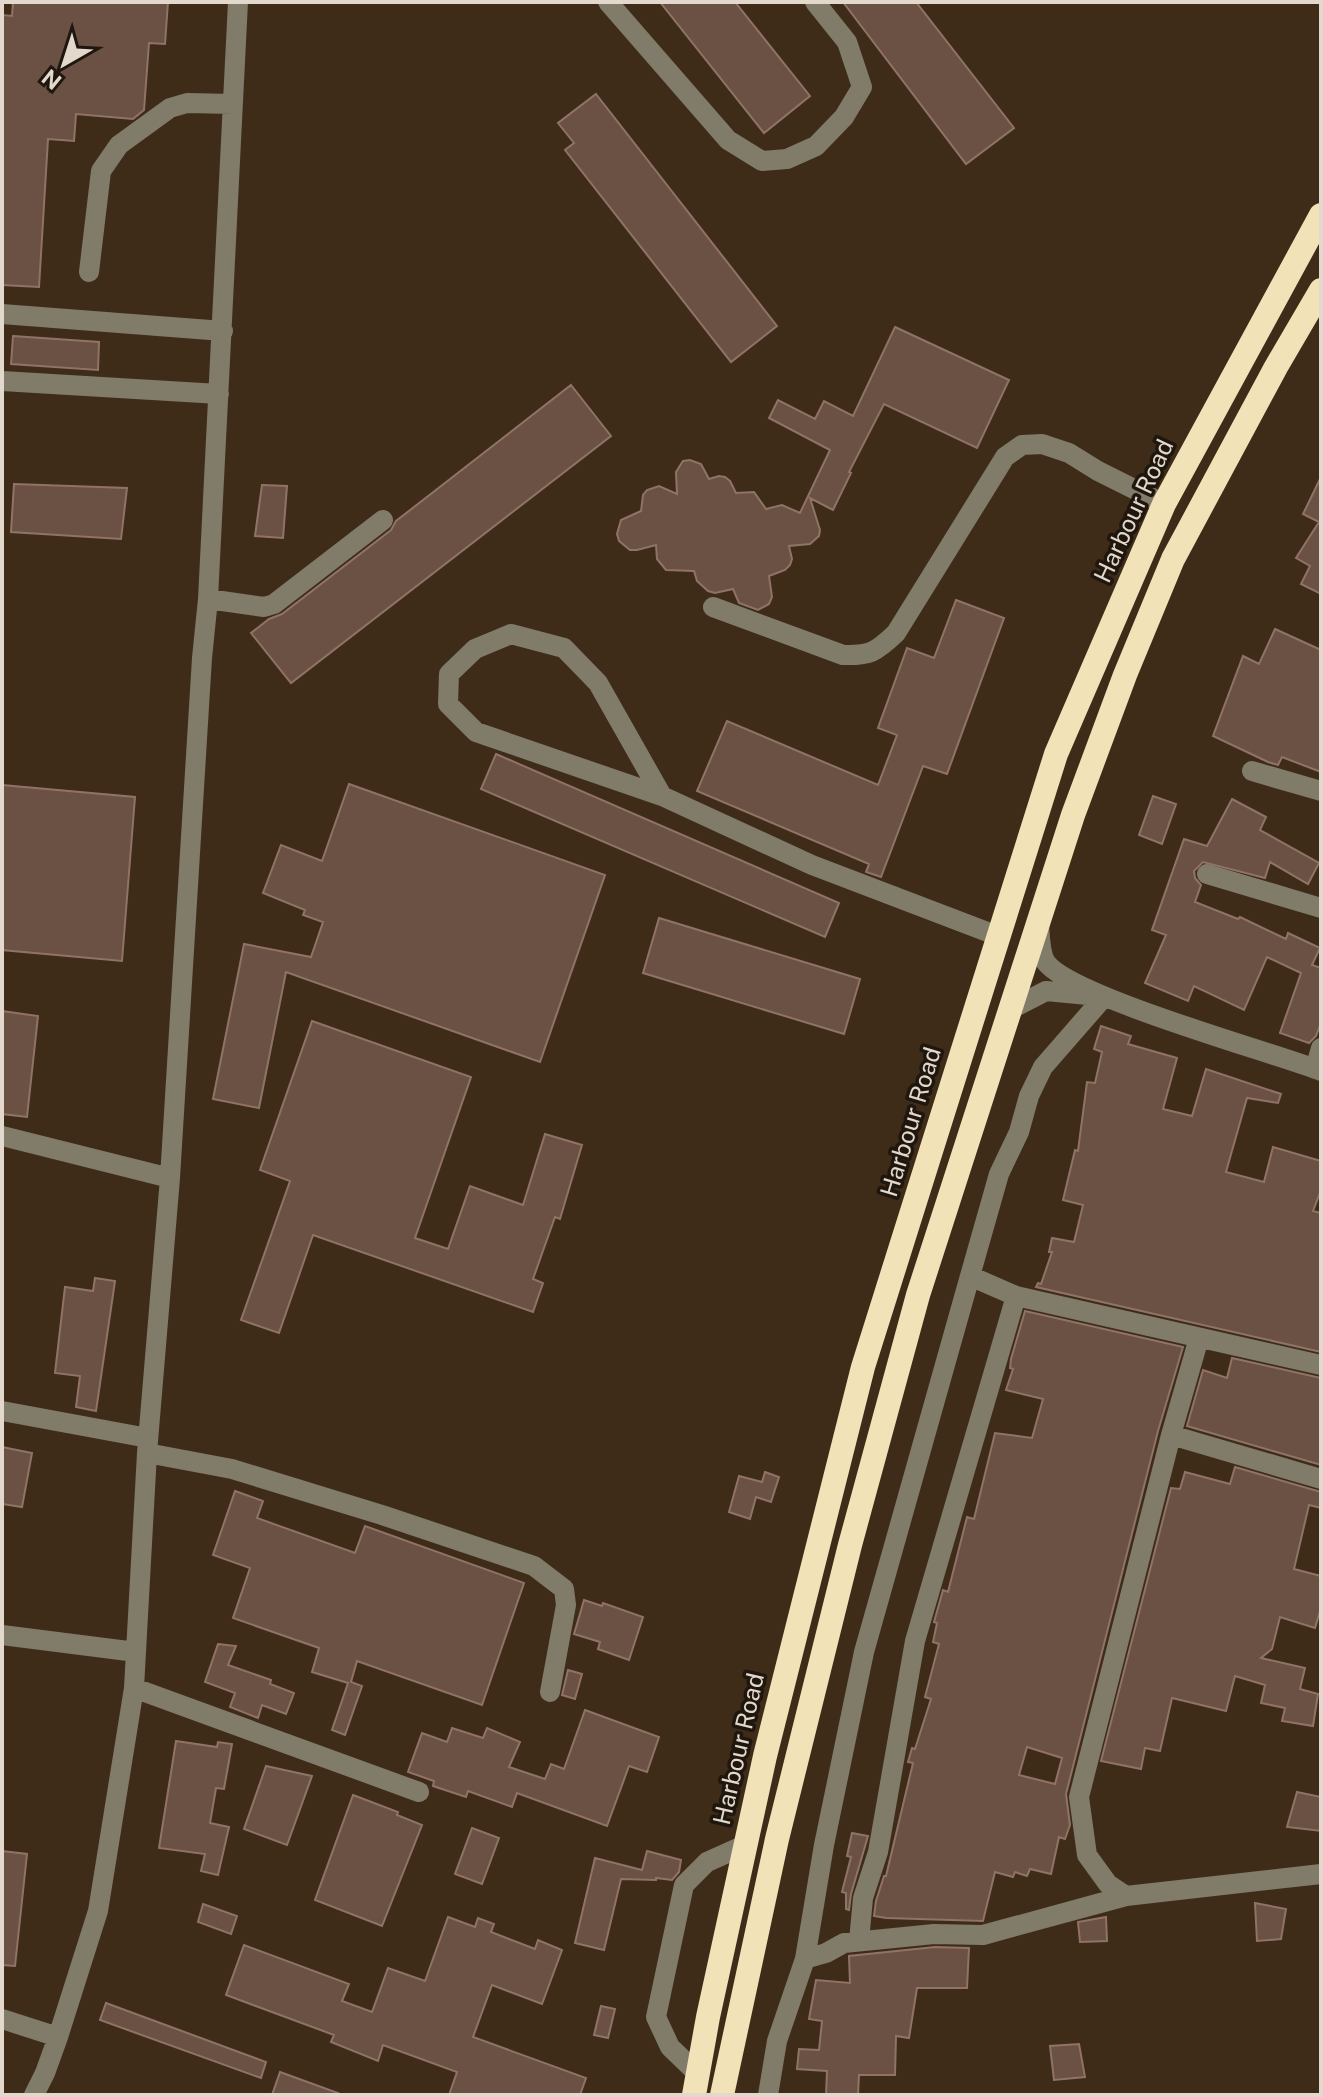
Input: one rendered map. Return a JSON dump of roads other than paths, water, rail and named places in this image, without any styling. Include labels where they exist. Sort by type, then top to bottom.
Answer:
[{"type":"highway","name":"Harbour Road","points":[[696,2084],[745,1845],[783,1680],[863,1367],[1056,754],[1164,504],[1321,215]]},
{"type":"highway","points":[[722,2095],[777,1839],[850,1545],[918,1295],[1073,815],[1125,675],[1173,559],[1321,290]]},
{"type":"street","points":[[34,2095],[58,2037],[98,1911],[134,1688],[148,1445],[170,1178],[208,599],[238,2]]},
{"type":"street","points":[[608,2],[728,140],[762,161],[787,159],[816,146],[844,117],[862,87],[847,42],[815,2]]},
{"type":"street","points":[[89,272],[101,171],[119,145],[170,108],[187,103],[233,104]]},
{"type":"street","points":[[2,314],[223,331]]},
{"type":"street","points":[[2,381],[219,394]]},
{"type":"street","points":[[713,607],[843,655],[865,656],[880,648],[896,633],[1005,457],[1022,445],[1042,444],[1069,453],[1164,504]]},
{"type":"street","points":[[208,599],[264,607],[274,604],[383,520]]},
{"type":"street","points":[[662,796],[598,683],[564,648],[511,634],[475,649],[449,674],[448,704],[476,732],[662,796],[812,865],[998,936]]},
{"type":"street","points":[[1252,771],[1321,791]]},
{"type":"street","points":[[1207,874],[1321,908]]},
{"type":"street","points":[[1038,921],[1045,960],[1057,974],[1104,997],[1318,1070],[1321,1048]]},
{"type":"street","points":[[1009,1010],[1046,991],[1104,997]]},
{"type":"street","points":[[768,2095],[777,2041],[805,1959],[824,1845],[864,1652],[999,1174],[1019,1132],[1029,1096],[1043,1067],[1104,997]]},
{"type":"street","points":[[2,1136],[170,1178]]},
{"type":"street","points":[[970,1276],[1016,1296],[1321,1365]]},
{"type":"street","points":[[859,1941],[863,1898],[878,1852],[915,1641],[1016,1296]]},
{"type":"street","points":[[1126,1896],[1108,1884],[1087,1855],[1079,1797],[1171,1435],[1199,1338]]},
{"type":"street","points":[[2,1411],[148,1445],[232,1469],[534,1566],[564,1589],[566,1605],[550,1692]]},
{"type":"street","points":[[1171,1435],[1321,1479]]},
{"type":"street","points":[[2,1635],[136,1652]]},
{"type":"street","points":[[134,1688],[419,1792]]},
{"type":"street","points":[[696,2084],[670,2047],[656,2017],[684,1885],[707,1862],[745,1845]]},
{"type":"street","points":[[805,1959],[826,1953],[844,1943],[934,1934],[983,1935],[1126,1896],[1321,1874]]},
{"type":"street","points":[[2,2019],[58,2037]]}]
